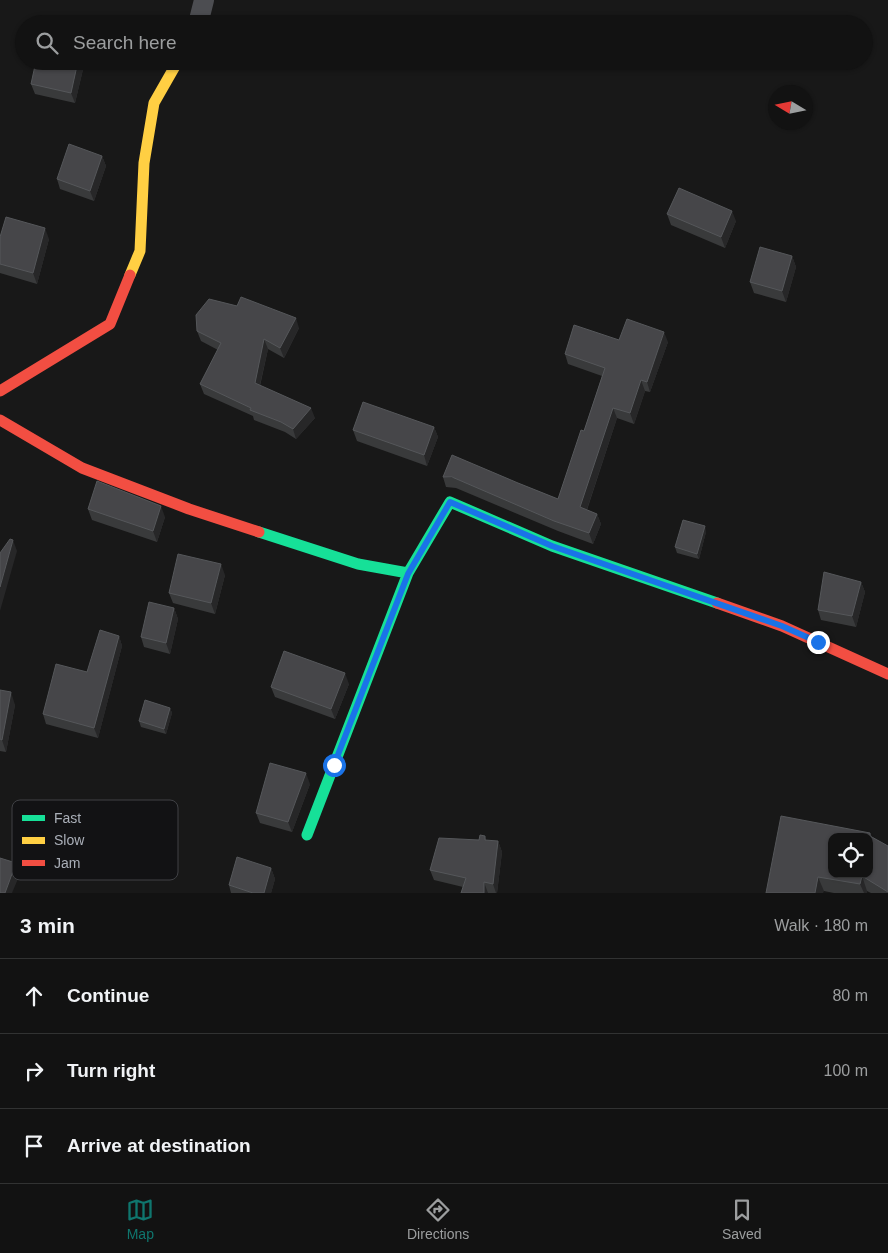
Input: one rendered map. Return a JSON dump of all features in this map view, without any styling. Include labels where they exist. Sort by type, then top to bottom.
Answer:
[{"type":"street","points":[[200,15],[204,0]]},
{"type":"street","points":[[0,391],[110,324],[140,251],[144,163],[154,103],[173,70]]},
{"type":"street","points":[[0,420],[82,468],[162,499],[358,564],[408,574]]},
{"type":"street","points":[[307,835],[408,574],[450,502],[552,546],[782,626],[888,674]]},
{"type":"building","points":[[34,70],[76,70],[71,93],[31,84]]},
{"type":"building","points":[[69,144],[102,156],[90,191],[57,179]]},
{"type":"building","points":[[679,188],[732,211],[721,237],[667,214]]},
{"type":"building","points":[[6,217],[45,228],[33,273],[0,264],[0,237]]},
{"type":"building","points":[[760,247],[792,256],[782,291],[750,282]]},
{"type":"building","points":[[241,297],[296,318],[280,348],[264,339],[255,383],[311,408],[293,429],[281,422],[250,410],[251,408],[200,384],[221,343],[197,331],[196,315],[209,299],[237,306]]},
{"type":"building","points":[[627,319],[664,332],[647,382],[641,380],[630,413],[613,408],[580,507],[597,514],[589,533],[554,521],[452,477],[443,477],[452,455],[558,499],[581,430],[584,431],[605,368],[565,354],[574,325],[619,340]]},
{"type":"building","points":[[363,402],[434,427],[424,455],[353,430]]},
{"type":"building","points":[[97,481],[161,506],[153,531],[88,509]]},
{"type":"building","points":[[683,520],[705,526],[697,554],[675,547]]},
{"type":"building","points":[[10,539],[13,540],[0,587],[0,553]]},
{"type":"building","points":[[178,554],[221,564],[211,603],[169,593]]},
{"type":"building","points":[[824,572],[861,582],[852,616],[818,610]]},
{"type":"building","points":[[149,602],[174,608],[166,643],[141,637]]},
{"type":"building","points":[[100,630],[119,636],[94,728],[43,714],[56,664],[87,672]]},
{"type":"building","points":[[284,651],[345,673],[331,709],[271,687]]},
{"type":"building","points":[[0,690],[11,692],[2,740],[0,739]]},
{"type":"building","points":[[145,700],[170,708],[164,729],[139,721]]},
{"type":"building","points":[[270,763],[306,773],[288,822],[256,813]]},
{"type":"building","points":[[781,816],[870,833],[828,833],[828,878],[862,878],[860,884],[818,877],[815,893],[766,893]]},
{"type":"building","points":[[480,835],[485,836],[485,840],[498,841],[493,884],[484,882],[484,893],[461,893],[466,878],[430,870],[439,838],[479,840]]},
{"type":"building","points":[[873,838],[888,846],[888,892],[865,878],[873,878]]},
{"type":"building","points":[[237,857],[271,868],[264,893],[253,893],[229,885]]},
{"type":"building","points":[[0,858],[12,862],[12,874],[5,893],[0,893]]},
{"type":"traffic: fast","points":[[259,532],[358,564],[408,573],[450,502],[552,546],[717,603]]},
{"type":"traffic: fast","points":[[307,835],[408,573]]},
{"type":"traffic: slow","points":[[130,275],[140,251],[144,163],[154,103],[173,70]]},
{"type":"traffic: jam","points":[[0,391],[110,324],[130,275]]},
{"type":"traffic: jam","points":[[0,420],[82,468],[189,509],[259,532]]},
{"type":"traffic: jam","points":[[717,603],[782,626],[888,674]]},
{"type":"route","points":[[334,765],[408,574],[450,502],[552,546],[782,626],[818,642]]}]
